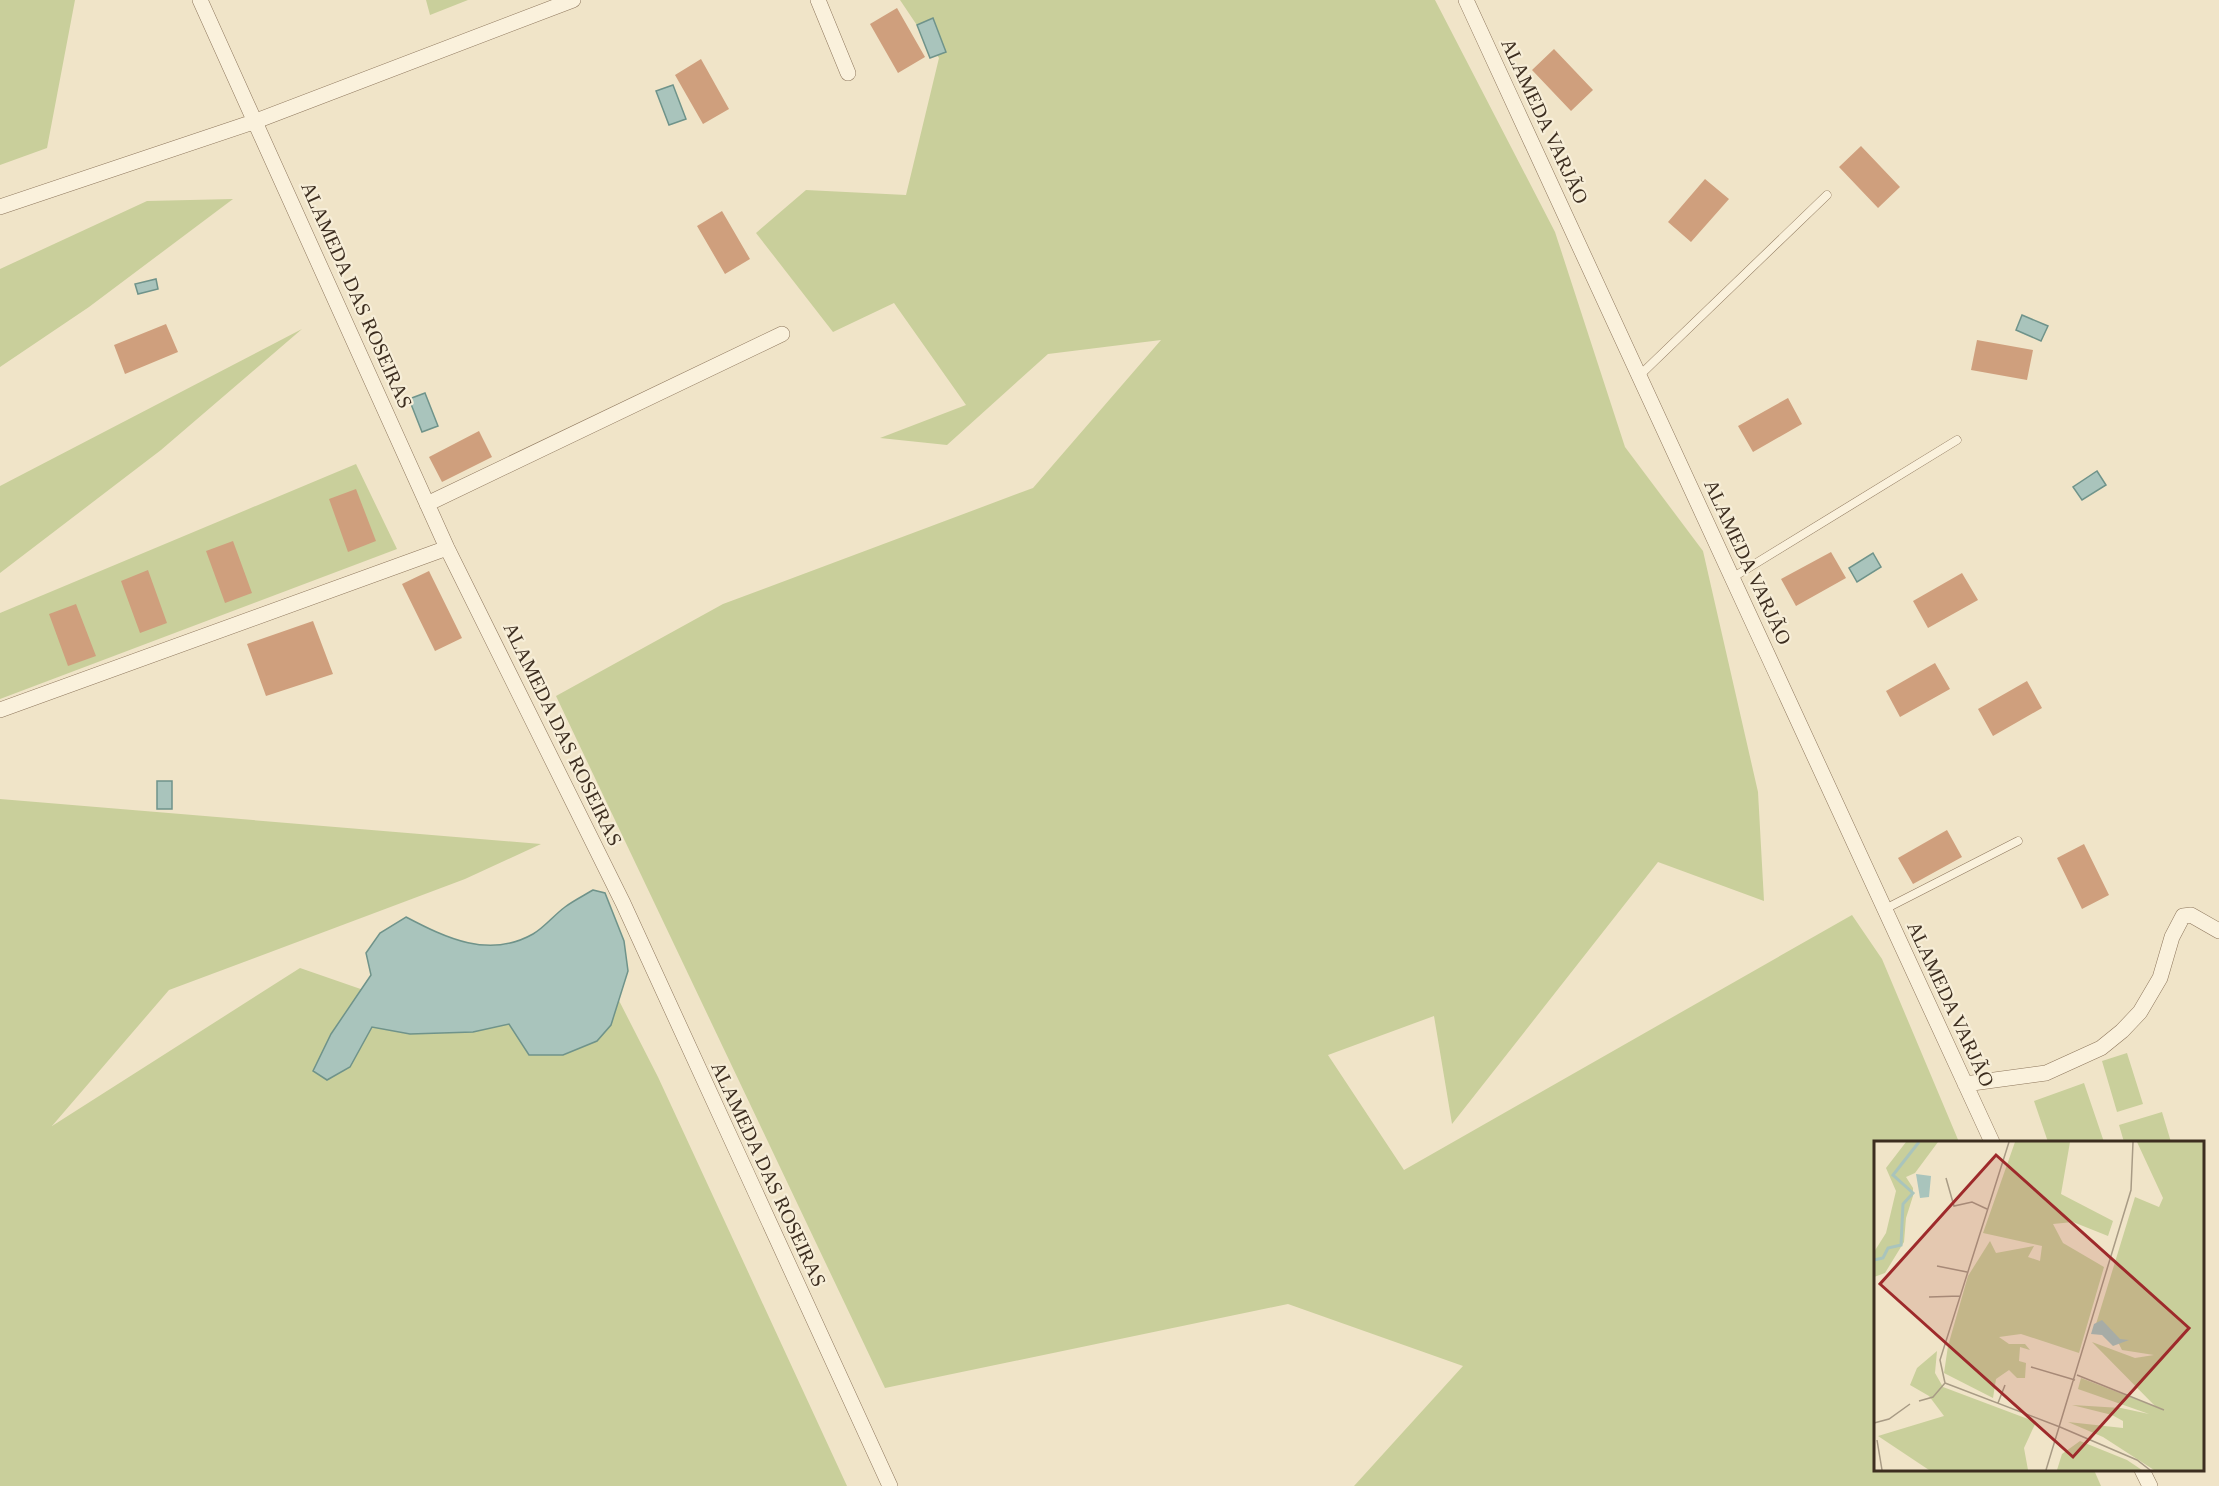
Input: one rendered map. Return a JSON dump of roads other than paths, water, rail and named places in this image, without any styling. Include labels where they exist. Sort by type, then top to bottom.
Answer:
[{"type":"street","name":"ALAMEDA DAS ROSEIRAS","points":[[200,0],[447,548],[623,903],[890,1486]]},
{"type":"street","points":[[0,207],[256,121],[573,0]]},
{"type":"street","points":[[818,0],[848,73]]},
{"type":"street","name":"ALAMEDA VARJÃO","points":[[1466,0],[1991,1141]]},
{"type":"street","points":[[428,504],[782,334]]},
{"type":"street","points":[[0,710],[447,548]]},
{"type":"street","points":[[1965,1084],[2046,1072],[2101,1048],[2140,1012],[2160,978],[2172,937],[2183,916],[2191,915],[2219,931]]},
{"type":"street","points":[[2142,1471],[2150,1486]]},
{"type":"lane","points":[[1639,376],[1827,195]]},
{"type":"lane","points":[[1732,578],[1957,440]]},
{"type":"lane","points":[[1885,909],[2018,841]]},
{"type":"water","points":[[933,18],[946,52],[930,58],[917,25]]},
{"type":"water","points":[[673,85],[686,119],[669,125],[656,91]]},
{"type":"water","points":[[156,279],[158,289],[138,294],[135,284]]},
{"type":"water","points":[[2022,315],[2048,326],[2041,341],[2016,330]]},
{"type":"water","points":[[425,393],[438,426],[422,432],[409,399]]},
{"type":"water","points":[[2097,471],[2106,485],[2082,500],[2073,487]]},
{"type":"water","points":[[1873,553],[1881,567],[1857,582],[1849,568]]},
{"type":"water","points":[[157,781],[172,781],[172,809],[157,809]]},
{"type":"water","points":[[593,890],[605,893],[624,941],[628,971],[611,1025],[597,1041],[563,1055],[529,1055],[509,1024],[473,1032],[410,1034],[372,1027],[350,1067],[327,1080],[313,1071],[331,1034],[371,975],[366,953],[380,933],[406,917],[437,932],[468,943],[500,945],[533,934],[565,907]]}]
